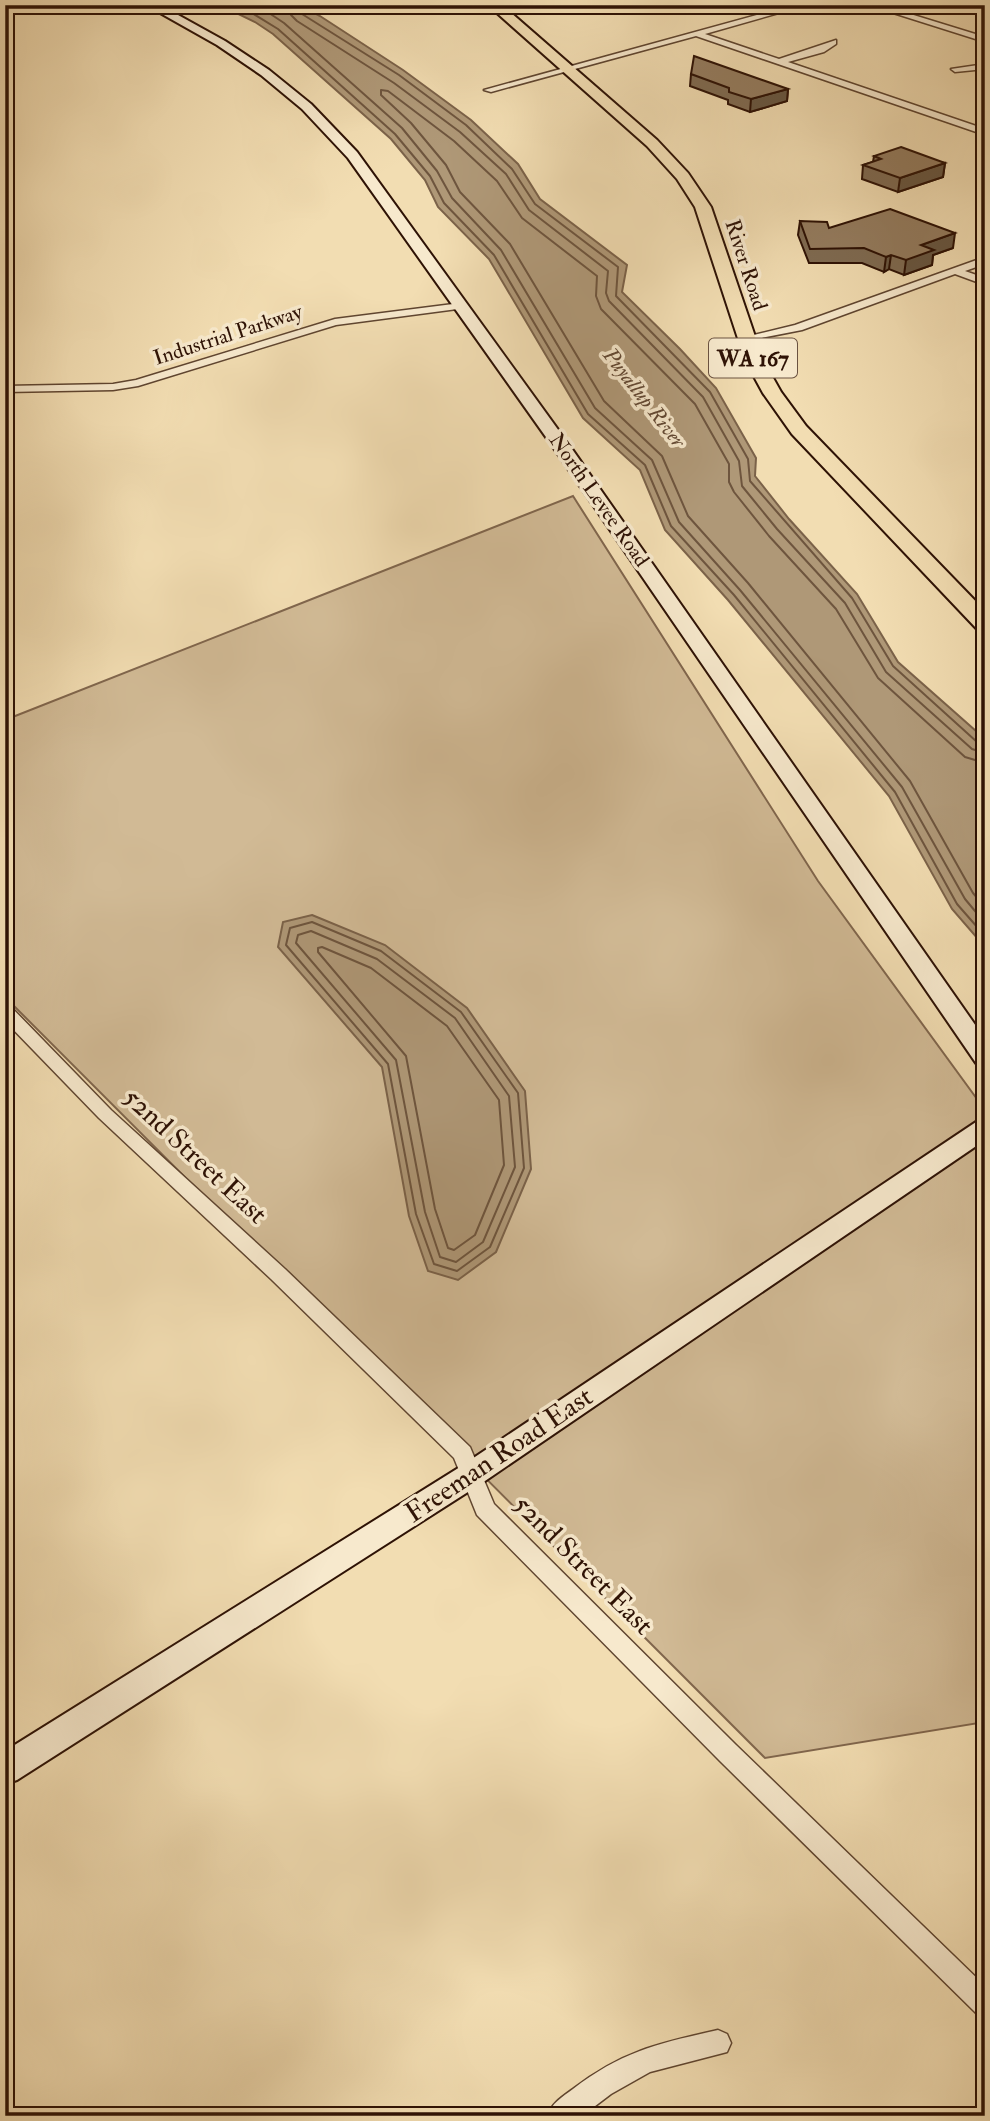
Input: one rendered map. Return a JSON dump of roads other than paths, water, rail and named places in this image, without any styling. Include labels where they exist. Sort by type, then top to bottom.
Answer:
[{"type":"main road","name":"River Road","points":[[494,5],[663,153],[698,197],[746,338],[764,379],[799,430],[985,624]]},
{"type":"street","name":"North Levee Road","points":[[151,5],[254,65],[326,125],[359,163],[426,252],[461,306],[570,457],[985,1057]]},
{"type":"street","points":[[765,5],[781,11]]},
{"type":"street","points":[[488,90],[803,5]]},
{"type":"street","points":[[872,5],[985,40]]},
{"type":"street","points":[[697,34],[985,132]]},
{"type":"street","points":[[779,62],[821,50],[833,42]]},
{"type":"street","points":[[955,69],[985,66]]},
{"type":"street","points":[[746,338],[783,332],[985,260]]},
{"type":"street","points":[[956,271],[985,282]]},
{"type":"street","name":"Industrial Parkway","points":[[5,389],[113,387],[138,383],[335,322],[461,306]]},
{"type":"street","name":"52nd Street East","points":[[5,1011],[105,1114],[278,1274],[463,1453],[485,1509],[728,1753],[985,2004]]},
{"type":"street","name":"Freeman Road East","points":[[5,1769],[471,1475],[985,1128]]},
{"type":"street","points":[[560,2116],[601,2084],[646,2060],[718,2043]]},
{"type":"water","name":"Puyallup River","points":[[220,5],[300,5],[320,16],[403,70],[471,120],[518,164],[540,199],[627,265],[622,292],[716,388],[756,458],[755,476],[789,519],[857,594],[898,662],[985,739],[985,947],[952,909],[889,796],[728,600],[665,530],[640,470],[583,418],[489,259],[438,207],[425,180],[391,139],[273,34]]},
{"type":"water","points":[[312,915],[385,945],[467,1008],[525,1091],[531,1169],[496,1252],[458,1280],[428,1271],[409,1216],[382,1067],[278,947],[283,922]]}]
